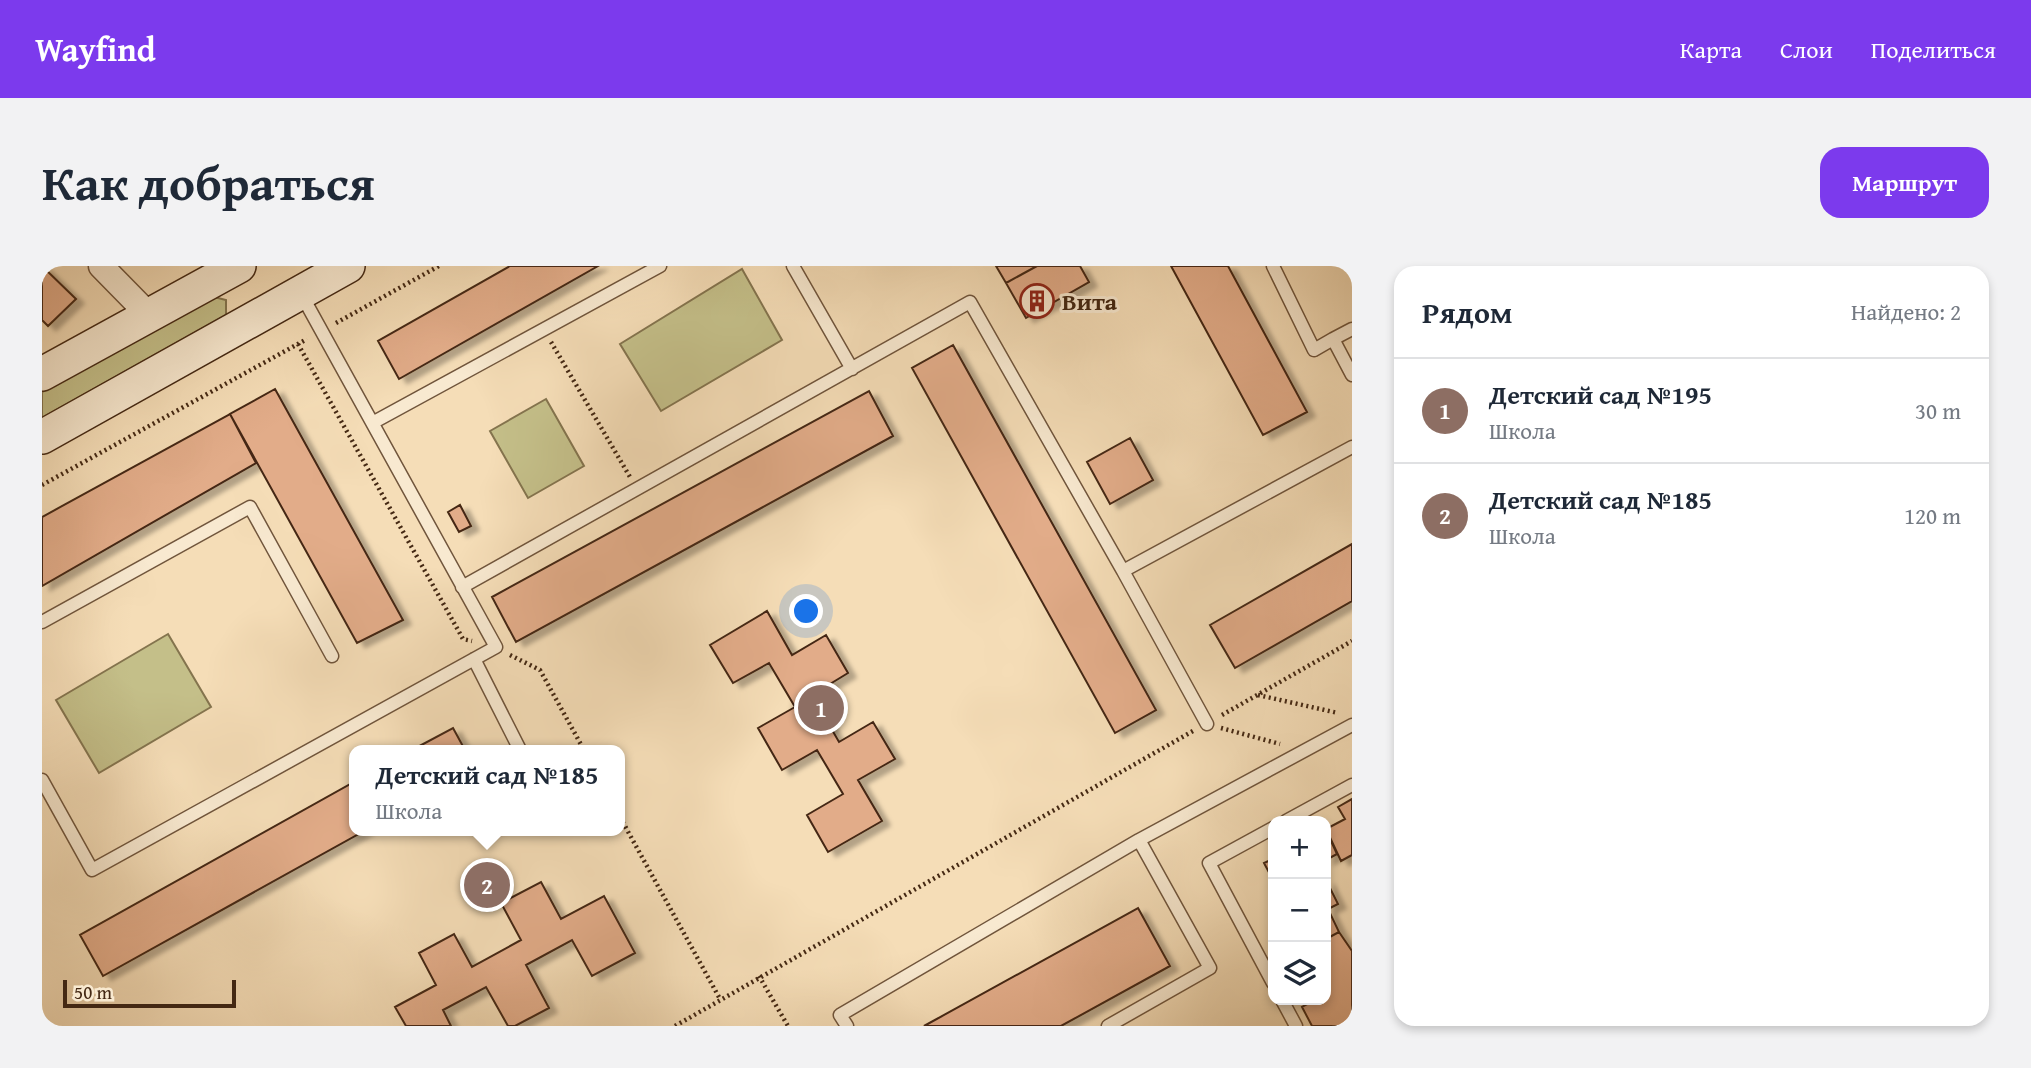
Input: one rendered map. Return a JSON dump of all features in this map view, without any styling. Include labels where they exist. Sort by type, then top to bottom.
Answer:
[{"type":"street","points":[[101,266],[149,315]]},
{"type":"street","points":[[42,437],[348,266]]},
{"type":"street","points":[[42,374],[238,267],[264,313]]},
{"type":"lane","points":[[374,422],[660,266]]},
{"type":"lane","points":[[793,266],[852,369]]},
{"type":"lane","points":[[1272,266],[1314,350],[1352,328]]},
{"type":"lane","points":[[42,780],[92,870],[496,647],[300,292]]},
{"type":"lane","points":[[462,587],[970,302],[1207,724]]},
{"type":"lane","points":[[1333,339],[1352,375]]},
{"type":"lane","points":[[1123,571],[1352,447]]},
{"type":"lane","points":[[42,622],[250,508],[332,656]]},
{"type":"lane","points":[[474,659],[517,745]]},
{"type":"lane","points":[[847,1026],[840,1015],[1139,840],[1352,725]]},
{"type":"lane","points":[[1295,816],[1352,785]]},
{"type":"lane","points":[[1268,831],[1209,863],[1268,974]]},
{"type":"lane","points":[[1108,1026],[1210,968],[1139,840]]},
{"type":"lane","points":[[1285,1005],[1296,1026]]},
{"type":"path","points":[[42,485],[439,266]]},
{"type":"path","points":[[544,329],[637,489]]},
{"type":"path","points":[[298,344],[463,639],[496,647],[540,670],[581,745]]},
{"type":"path","points":[[675,1026],[1352,641]]},
{"type":"path","points":[[1257,695],[1352,716]]},
{"type":"path","points":[[1207,724],[1302,750]]},
{"type":"path","points":[[625,826],[720,999]]},
{"type":"path","points":[[759,976],[788,1026]]},
{"type":"shaded area","points":[[742,269],[782,340],[661,411],[620,344]]},
{"type":"shaded area","points":[[214,297],[226,300],[226,315],[42,418],[42,392]]},
{"type":"shaded area","points":[[546,399],[584,466],[528,498],[490,431]]},
{"type":"shaded area","points":[[168,634],[211,707],[99,773],[56,700]]},
{"type":"building","points":[[42,266],[76,299],[48,326],[42,320]]},
{"type":"building","points":[[510,266],[598,266],[399,379],[378,341]]},
{"type":"building","points":[[996,266],[1037,266],[1006,283]]},
{"type":"building","name":"Вита","points":[[1037,266],[1080,266],[1089,282],[1026,318],[1006,283]]},
{"type":"building","points":[[1171,266],[1228,266],[1307,412],[1263,435]]},
{"type":"building","points":[[953,345],[1156,710],[1115,733],[912,368]]},
{"type":"building","points":[[275,389],[403,620],[357,643],[230,414]]},
{"type":"building","points":[[869,391],[893,436],[516,642],[492,597]]},
{"type":"building","points":[[230,414],[256,463],[42,586],[42,517]]},
{"type":"building","points":[[1130,438],[1153,480],[1110,504],[1087,462]]},
{"type":"building","points":[[460,505],[471,526],[459,532],[448,512]]},
{"type":"building","points":[[1352,544],[1352,601],[1235,668],[1210,625]]},
{"type":"building","points":[[767,611],[792,655],[826,635],[848,673],[812,695],[839,742],[873,722],[895,759],[858,780],[882,821],[828,852],[807,815],[843,794],[817,750],[782,770],[758,728],[795,707],[769,663],[733,683],[710,645]]},
{"type":"building","points":[[453,728],[462,745],[421,745]]},
{"type":"building","points":[[349,785],[349,836],[355,836],[103,976],[80,935]]},
{"type":"building","points":[[1352,799],[1352,855],[1341,861],[1331,840],[1331,826],[1345,819],[1338,807]]},
{"type":"building","points":[[1331,841],[1337,854],[1331,857]]},
{"type":"building","points":[[541,882],[561,919],[604,896],[635,953],[592,976],[572,940],[526,965],[549,1008],[515,1026],[508,1026],[486,987],[443,1010],[451,1026],[406,1026],[395,1007],[436,985],[419,953],[454,934],[472,967],[521,940],[501,903]]},
{"type":"building","points":[[1331,890],[1338,904],[1331,908]]},
{"type":"building","points":[[1138,908],[1170,966],[1061,1026],[924,1026]]},
{"type":"building","points":[[1331,915],[1339,932],[1331,936]]},
{"type":"building","points":[[1339,932],[1352,951],[1352,1026],[1312,1026],[1302,1007],[1331,1005],[1331,936]]},
{"type":"place","name":"Вита","points":[[1037,301]]},
{"type":"place","name":"Детский сад №195","points":[[821,708]]},
{"type":"place","name":"Детский сад №185","points":[[487,885]]}]
